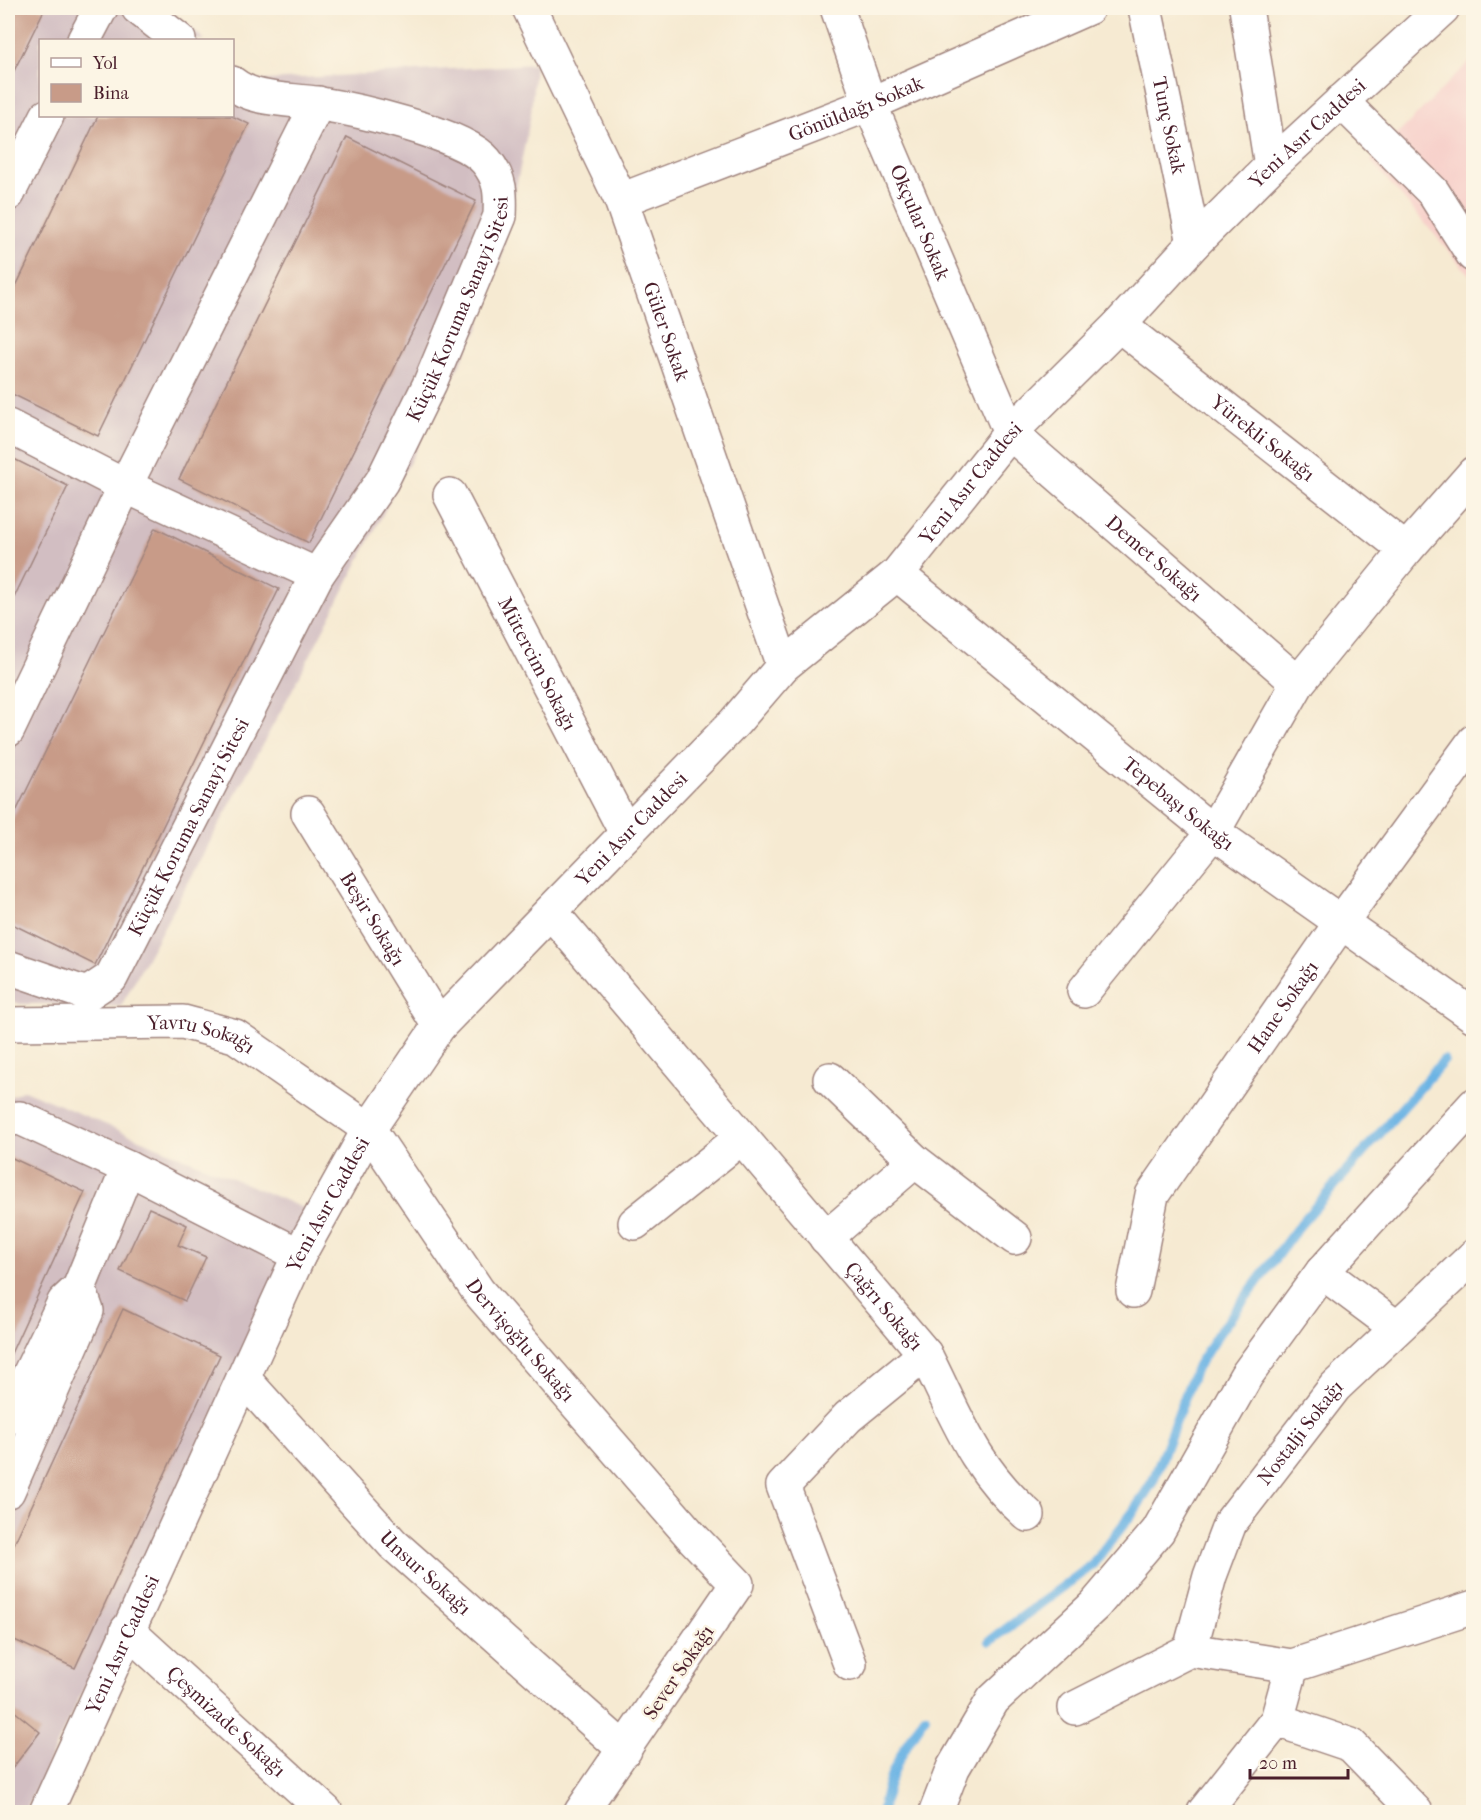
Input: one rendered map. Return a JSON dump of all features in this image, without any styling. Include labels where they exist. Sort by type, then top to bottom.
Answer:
[{"type":"street","points":[[85,39],[101,8]]},
{"type":"street","points":[[138,8],[178,39]]},
{"type":"street","name":"Güler Sokak","points":[[529,8],[621,200],[783,666]]},
{"type":"street","name":"Okçular Sokak","points":[[837,8],[870,104],[1010,433]]},
{"type":"street","name":"Gönüldağı Sokak","points":[[621,200],[870,104],[1088,8]]},
{"type":"street","name":"Tunç Sokak","points":[[1145,8],[1194,243]]},
{"type":"street","points":[[1246,8],[1271,166]]},
{"type":"street","name":"Yeni Asır Caddesi","points":[[46,1812],[299,1255],[369,1129],[439,1026],[735,722],[783,666],[897,574],[1010,433],[1119,325],[1194,243],[1429,13]]},
{"type":"street","name":"Küçük Koruma Sanayi Sitesi","points":[[8,967],[87,994],[111,978],[317,575],[382,481],[430,383],[500,216],[501,188],[485,159],[439,132],[318,103],[245,93],[234,85]]},
{"type":"street","points":[[1341,101],[1433,192],[1473,255]]},
{"type":"street","points":[[8,730],[125,486],[318,103]]},
{"type":"street","points":[[8,194],[46,117]]},
{"type":"street","name":"Yürekli Sokağı","points":[[1119,325],[1406,550]]},
{"type":"street","points":[[8,426],[125,486],[317,575]]},
{"type":"street","name":"Demet Sokağı","points":[[1010,433],[1298,683]]},
{"type":"street","points":[[1084,991],[1213,832],[1298,683],[1406,550],[1473,473]]},
{"type":"street","name":"Mütercim Sokağı","points":[[450,495],[626,833]]},
{"type":"street","name":"Tepebaşı Sokağı","points":[[897,574],[1213,832],[1342,921],[1473,1016]]},
{"type":"street","name":"Hane Sokağı","points":[[1133,1291],[1152,1195],[1342,921],[1473,741]]},
{"type":"street","name":"Beşir Sokağı","points":[[308,813],[439,1026]]},
{"type":"street","name":"Çağrı Sokağı","points":[[551,912],[925,1354],[848,1417],[783,1486],[850,1664]]},
{"type":"street","name":"Yavru Sokağı","points":[[8,1024],[183,1022],[235,1035],[369,1129]]},
{"type":"street","points":[[830,1079],[915,1161],[1015,1238]]},
{"type":"street","points":[[936,1812],[953,1768],[993,1700],[1095,1605],[1158,1531],[1246,1376],[1322,1272],[1473,1105]]},
{"type":"street","points":[[8,1119],[20,1118],[128,1168],[299,1255]]},
{"type":"street","name":"Dervişoğlu Sokağı","points":[[369,1129],[478,1291],[693,1538]]},
{"type":"street","points":[[635,1223],[741,1138]]},
{"type":"street","points":[[826,1238],[915,1161]]},
{"type":"street","points":[[10,1407],[64,1302],[80,1288],[128,1168]]},
{"type":"street","name":"Nostalji Sokağı","points":[[1190,1650],[1210,1576],[1230,1523],[1335,1387],[1473,1257]]},
{"type":"street","points":[[1322,1272],[1397,1329]]},
{"type":"street","points":[[8,1491],[87,1311],[80,1288]]},
{"type":"street","points":[[925,1354],[975,1456],[1006,1496],[1028,1515]]},
{"type":"street","name":"Unsur Sokağı","points":[[243,1378],[393,1544],[625,1750]]},
{"type":"street","name":"Sever Sokağı","points":[[581,1812],[737,1584],[693,1538]]},
{"type":"street","points":[[1075,1708],[1190,1650],[1292,1666],[1473,1607]]},
{"type":"street","name":"Çeşmizade Sokağı","points":[[127,1630],[326,1812]]},
{"type":"street","points":[[1204,1812],[1277,1720],[1292,1666]]},
{"type":"street","points":[[1277,1720],[1351,1745],[1416,1812]]},
{"type":"shaded area","points":[[8,8],[167,8],[204,39],[39,39],[39,117],[234,117],[234,66],[252,81],[535,64],[531,114],[501,260],[478,329],[298,679],[121,1006],[85,1008],[20,1004],[8,1000]]},
{"type":"shaded area","points":[[1473,58],[1473,279],[1371,161]]},
{"type":"shaded area","points":[[24,1090],[310,1211],[25,1812],[8,1812],[8,1098]]},
{"type":"building","points":[[8,8],[45,8],[8,83]]},
{"type":"building","points":[[98,117],[234,117],[249,124],[98,436],[8,392],[8,303]]},
{"type":"building","points":[[347,137],[476,201],[309,543],[179,479]]},
{"type":"building","points":[[8,456],[68,486],[8,610]]},
{"type":"building","points":[[155,528],[279,589],[95,965],[8,922],[8,828]]},
{"type":"building","points":[[8,1156],[85,1192],[8,1360]]},
{"type":"building","points":[[149,1208],[187,1225],[178,1245],[206,1257],[185,1301],[120,1271]]},
{"type":"building","points":[[123,1309],[220,1355],[75,1668],[8,1637],[8,1557]]},
{"type":"building","points":[[8,1706],[40,1732],[8,1774]]},
{"type":"waterway","points":[[990,1641],[1091,1566],[1134,1511],[1153,1481],[1195,1370],[1218,1334],[1299,1226],[1444,1060]]},
{"type":"waterway","points":[[882,1812],[888,1786],[898,1762],[925,1717]]}]
